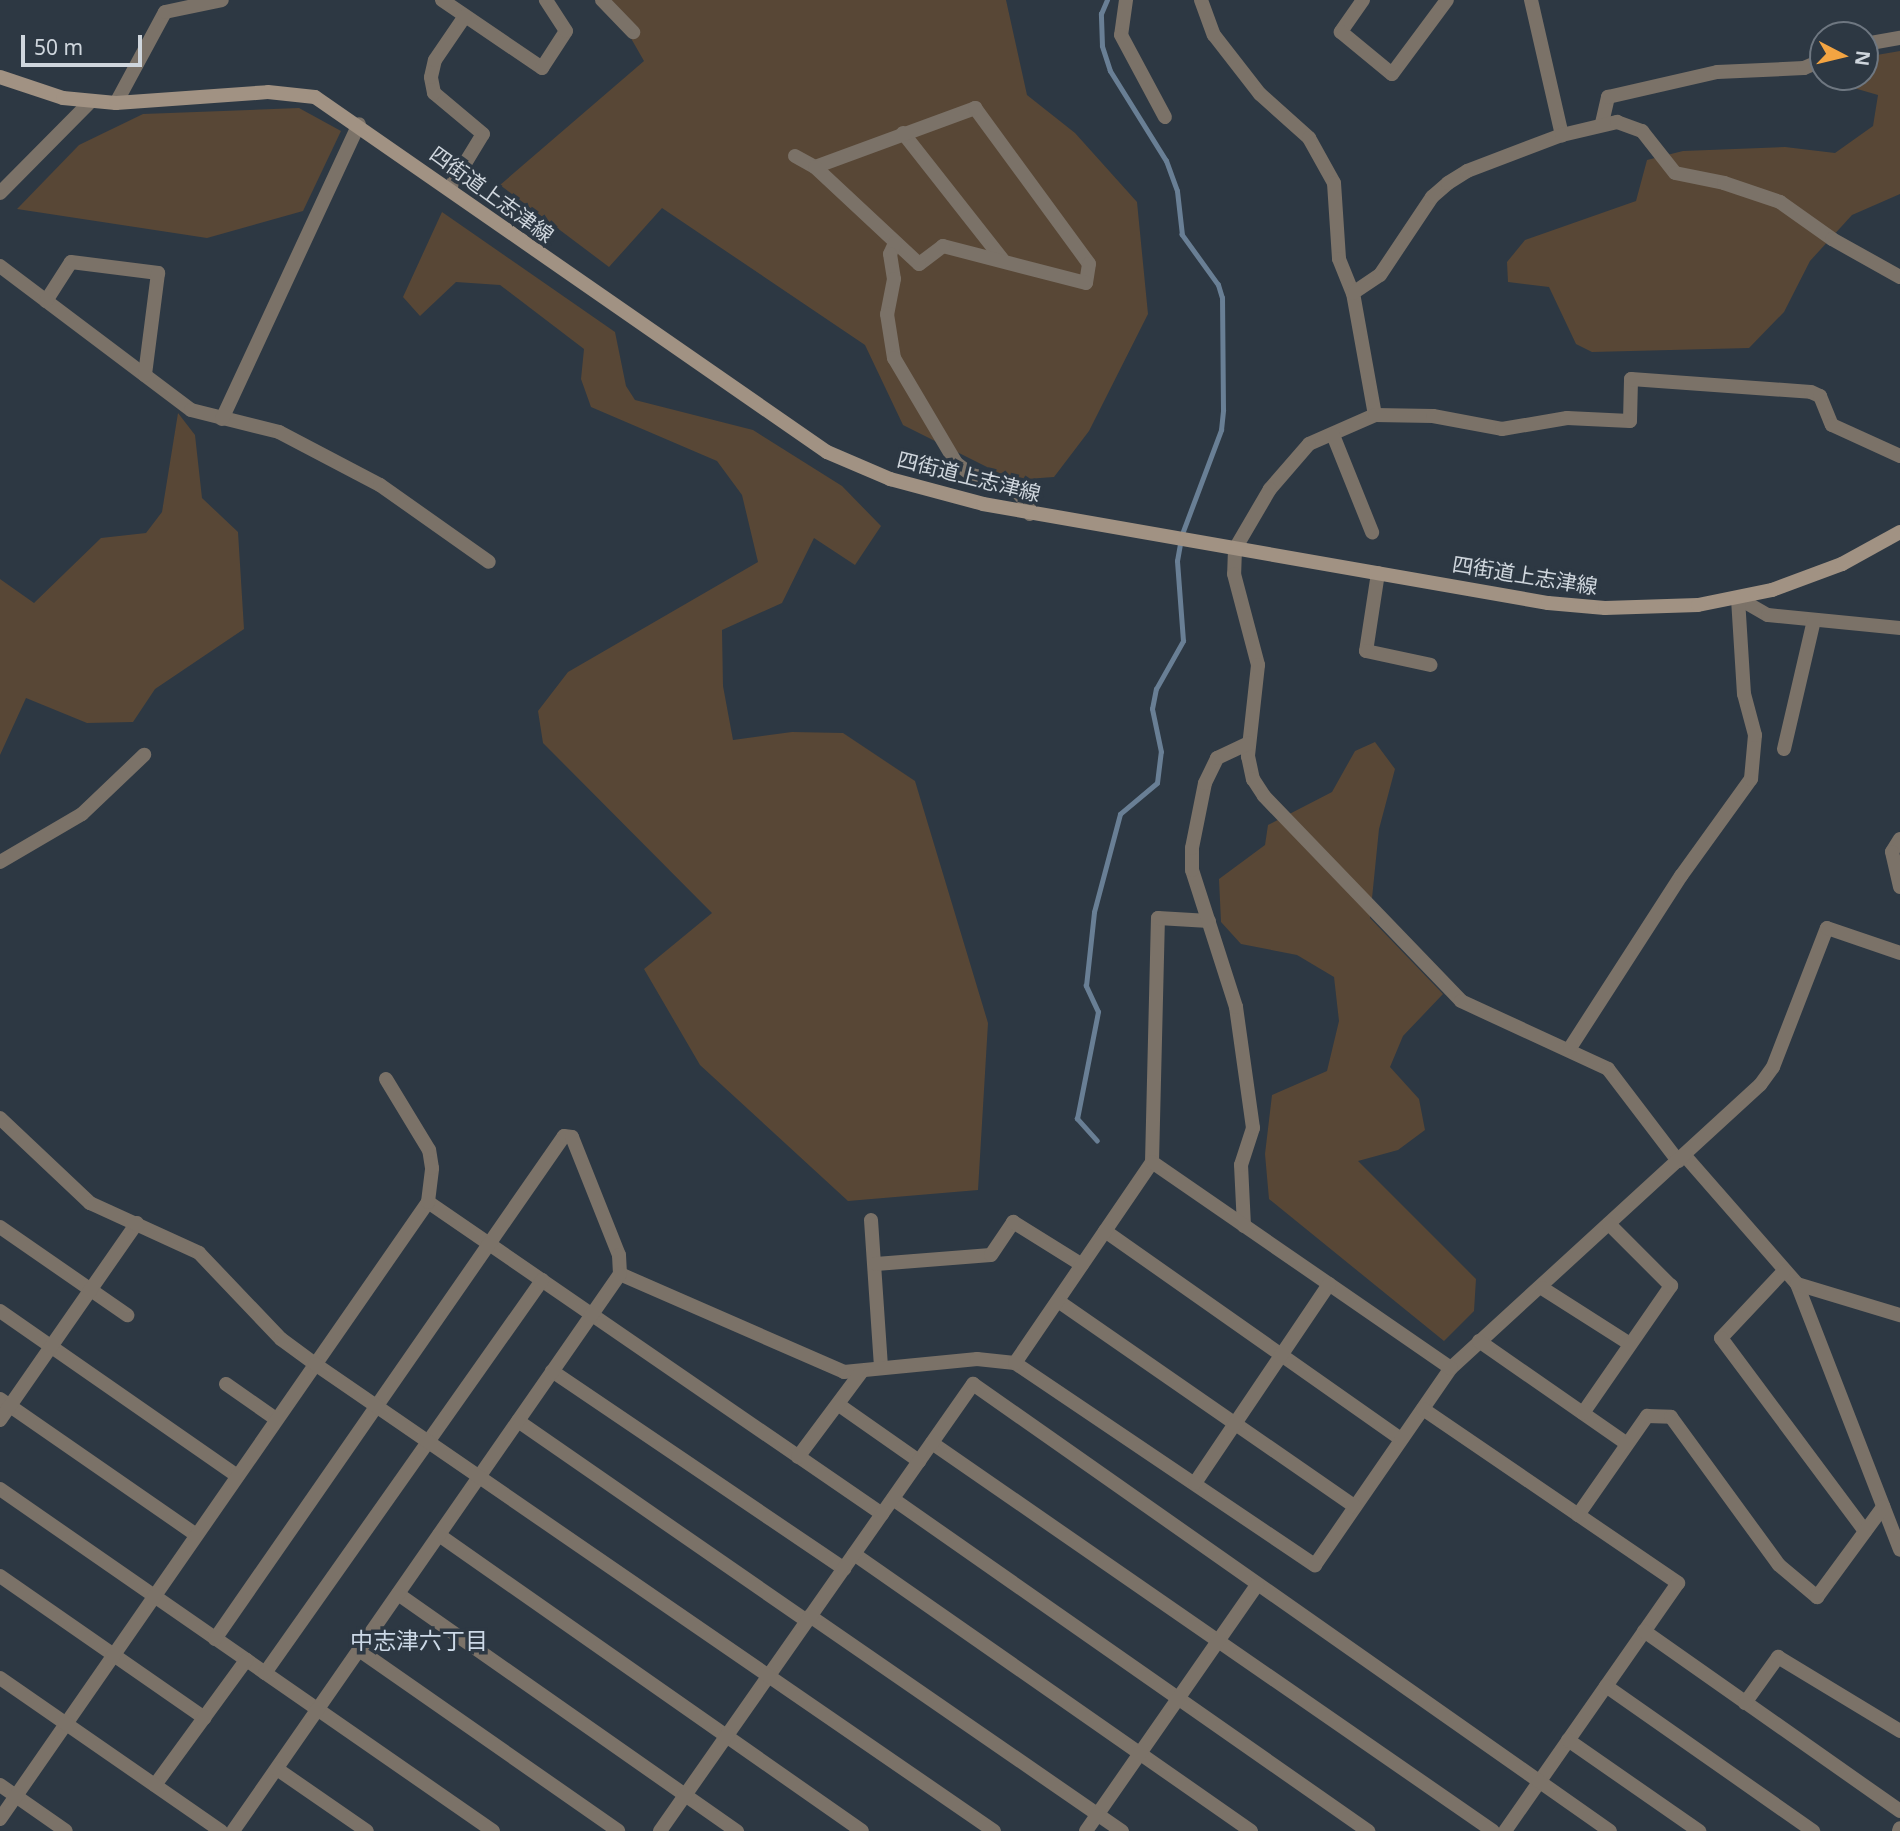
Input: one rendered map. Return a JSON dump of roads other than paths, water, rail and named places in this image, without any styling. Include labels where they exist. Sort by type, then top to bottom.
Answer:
[{"type":"main road","name":"四街道上志津線","points":[[0,77],[63,98],[116,103],[290,92],[315,97],[359,124],[450,188],[605,302],[827,452],[924,490],[1030,514],[1605,608],[1671,607],[1738,598],[1812,576],[1872,550],[1900,532]]},
{"type":"street","points":[[116,103],[165,12],[222,0]]},
{"type":"street","points":[[442,0],[542,68],[566,31],[546,0]]},
{"type":"street","points":[[602,0],[633,32]]},
{"type":"street","points":[[1126,0],[1121,34],[1165,117]]},
{"type":"street","points":[[1201,0],[1214,35],[1260,94],[1309,138],[1323,158],[1334,184],[1339,259],[1353,293],[1375,415]]},
{"type":"street","points":[[1363,0],[1341,32],[1392,74],[1447,0]]},
{"type":"street","points":[[1531,0],[1562,135]]},
{"type":"street","points":[[450,188],[483,134],[434,93],[431,77],[435,60],[465,16]]},
{"type":"street","points":[[1879,42],[1900,38]]},
{"type":"street","points":[[1602,123],[1608,97],[1717,72],[1809,66]]},
{"type":"street","points":[[0,193],[91,101]]},
{"type":"street","points":[[794,156],[815,167],[919,264],[943,246],[1002,259],[1086,283],[1089,264],[975,108],[815,167]]},
{"type":"street","points":[[1353,293],[1380,275],[1432,197],[1448,183],[1466,171],[1602,123],[1636,125],[1675,173],[1724,183],[1780,202],[1832,239],[1900,277]]},
{"type":"street","points":[[222,419],[359,124]]},
{"type":"street","points":[[903,133],[1002,259]]},
{"type":"street","points":[[895,243],[890,254],[894,279],[887,314],[894,358],[956,463],[972,475],[1010,484],[1029,505],[1030,514]]},
{"type":"street","points":[[46,301],[71,262],[158,273],[145,375]]},
{"type":"street","points":[[0,266],[191,410],[279,432],[380,485],[489,562]]},
{"type":"street","points":[[1900,456],[1832,425],[1820,396],[1811,392],[1631,379],[1630,421],[1567,418],[1502,429],[1433,416],[1375,415],[1309,444],[1270,489],[1235,549],[1234,574],[1258,665],[1249,743],[1253,779],[1264,796],[1461,1001],[1570,1048],[1608,1069],[1682,1159],[1797,1284],[1900,1550]]},
{"type":"street","points":[[1333,435],[1373,532]]},
{"type":"street","points":[[1378,573],[1366,651],[1431,666]]},
{"type":"street","points":[[1738,598],[1768,615],[1900,628]]},
{"type":"street","points":[[1570,1048],[1681,876],[1751,779],[1755,735],[1744,694],[1738,598]]},
{"type":"street","points":[[1784,748],[1814,620]]},
{"type":"street","points":[[1244,1226],[1241,1165],[1253,1128],[1236,1007],[1192,870],[1205,783],[1217,758],[1249,743]]},
{"type":"street","points":[[0,862],[82,814],[144,755]]},
{"type":"street","points":[[1900,839],[1892,852],[1900,887]]},
{"type":"street","points":[[1015,1363],[1152,1162],[1158,918],[1209,921]]},
{"type":"street","points":[[620,1274],[844,1372],[977,1359],[1015,1363],[1315,1565],[1451,1368],[1682,1159],[1773,1067],[1827,929],[1896,946]]},
{"type":"street","points":[[0,1819],[195,1534],[428,1202],[432,1168],[429,1150],[386,1079]]},
{"type":"street","points":[[0,1118],[90,1203],[198,1253],[281,1339],[315,1364],[770,1674],[994,1831]]},
{"type":"street","points":[[215,1639],[564,1136],[572,1137],[619,1255],[620,1274],[233,1831]]},
{"type":"street","points":[[1152,1162],[1451,1368]]},
{"type":"street","points":[[428,1202],[882,1514]]},
{"type":"street","points":[[872,1220],[881,1368]]},
{"type":"street","points":[[876,1265],[991,1255],[1013,1222],[1083,1265]]},
{"type":"street","points":[[0,1420],[5,1402],[51,1346],[137,1223]]},
{"type":"street","points":[[1583,1413],[1671,1286],[1608,1224]]},
{"type":"street","points":[[0,1227],[127,1315]]},
{"type":"street","points":[[1105,1231],[1280,1357],[1401,1439]]},
{"type":"street","points":[[1784,1271],[1721,1338],[1865,1531]]},
{"type":"street","points":[[265,1673],[542,1280]]},
{"type":"street","points":[[1195,1483],[1329,1284]]},
{"type":"street","points":[[1797,1284],[1900,1315]]},
{"type":"street","points":[[1542,1288],[1629,1344]]},
{"type":"street","points":[[1058,1301],[1355,1507]]},
{"type":"street","points":[[0,1311],[237,1475]]},
{"type":"street","points":[[1479,1341],[1627,1444]]},
{"type":"street","points":[[552,1371],[844,1569]]},
{"type":"street","points":[[798,1457],[862,1371]]},
{"type":"street","points":[[226,1384],[276,1419]]},
{"type":"street","points":[[660,1831],[973,1384],[1611,1831]]},
{"type":"street","points":[[5,1402],[195,1534]]},
{"type":"street","points":[[839,1405],[919,1461]]},
{"type":"street","points":[[1423,1409],[1678,1583],[1505,1831]]},
{"type":"street","points":[[1578,1515],[1647,1416],[1671,1417],[1779,1565],[1817,1597],[1883,1507]]},
{"type":"street","points":[[517,1421],[1122,1831]]},
{"type":"street","points":[[932,1443],[1493,1831]]},
{"type":"street","points":[[0,1489],[493,1831]]},
{"type":"street","points":[[893,1499],[1368,1831]]},
{"type":"street","points":[[439,1535],[862,1831]]},
{"type":"street","points":[[854,1554],[1251,1831]]},
{"type":"street","points":[[0,1576],[204,1718]]},
{"type":"street","points":[[1086,1831],[1257,1585]]},
{"type":"street","points":[[398,1594],[737,1831]]},
{"type":"street","points":[[1644,1631],[1900,1811]]},
{"type":"street","points":[[359,1650],[618,1831]]},
{"type":"street","points":[[1745,1703],[1778,1657],[1899,1728]]},
{"type":"street","points":[[155,1785],[246,1660]]},
{"type":"street","points":[[0,1678],[221,1831]]},
{"type":"street","points":[[1606,1686],[1813,1831]]},
{"type":"street","points":[[1568,1740],[1699,1831]]},
{"type":"street","points":[[277,1769],[367,1831]]},
{"type":"street","points":[[0,1785],[66,1831]]},
{"type":"waterway","points":[[1097,1141],[1077,1119],[1098,1012],[1086,986],[1094,912],[1120,814],[1157,783],[1161,752],[1152,709],[1156,689],[1183,641],[1177,561],[1182,534],[1221,430],[1223,410],[1222,298],[1218,285],[1182,235],[1177,191],[1166,161],[1110,71],[1102,46],[1101,14],[1107,0]]},
{"type":"district","name":"中志津六丁目","points":[[419,1640]]}]
